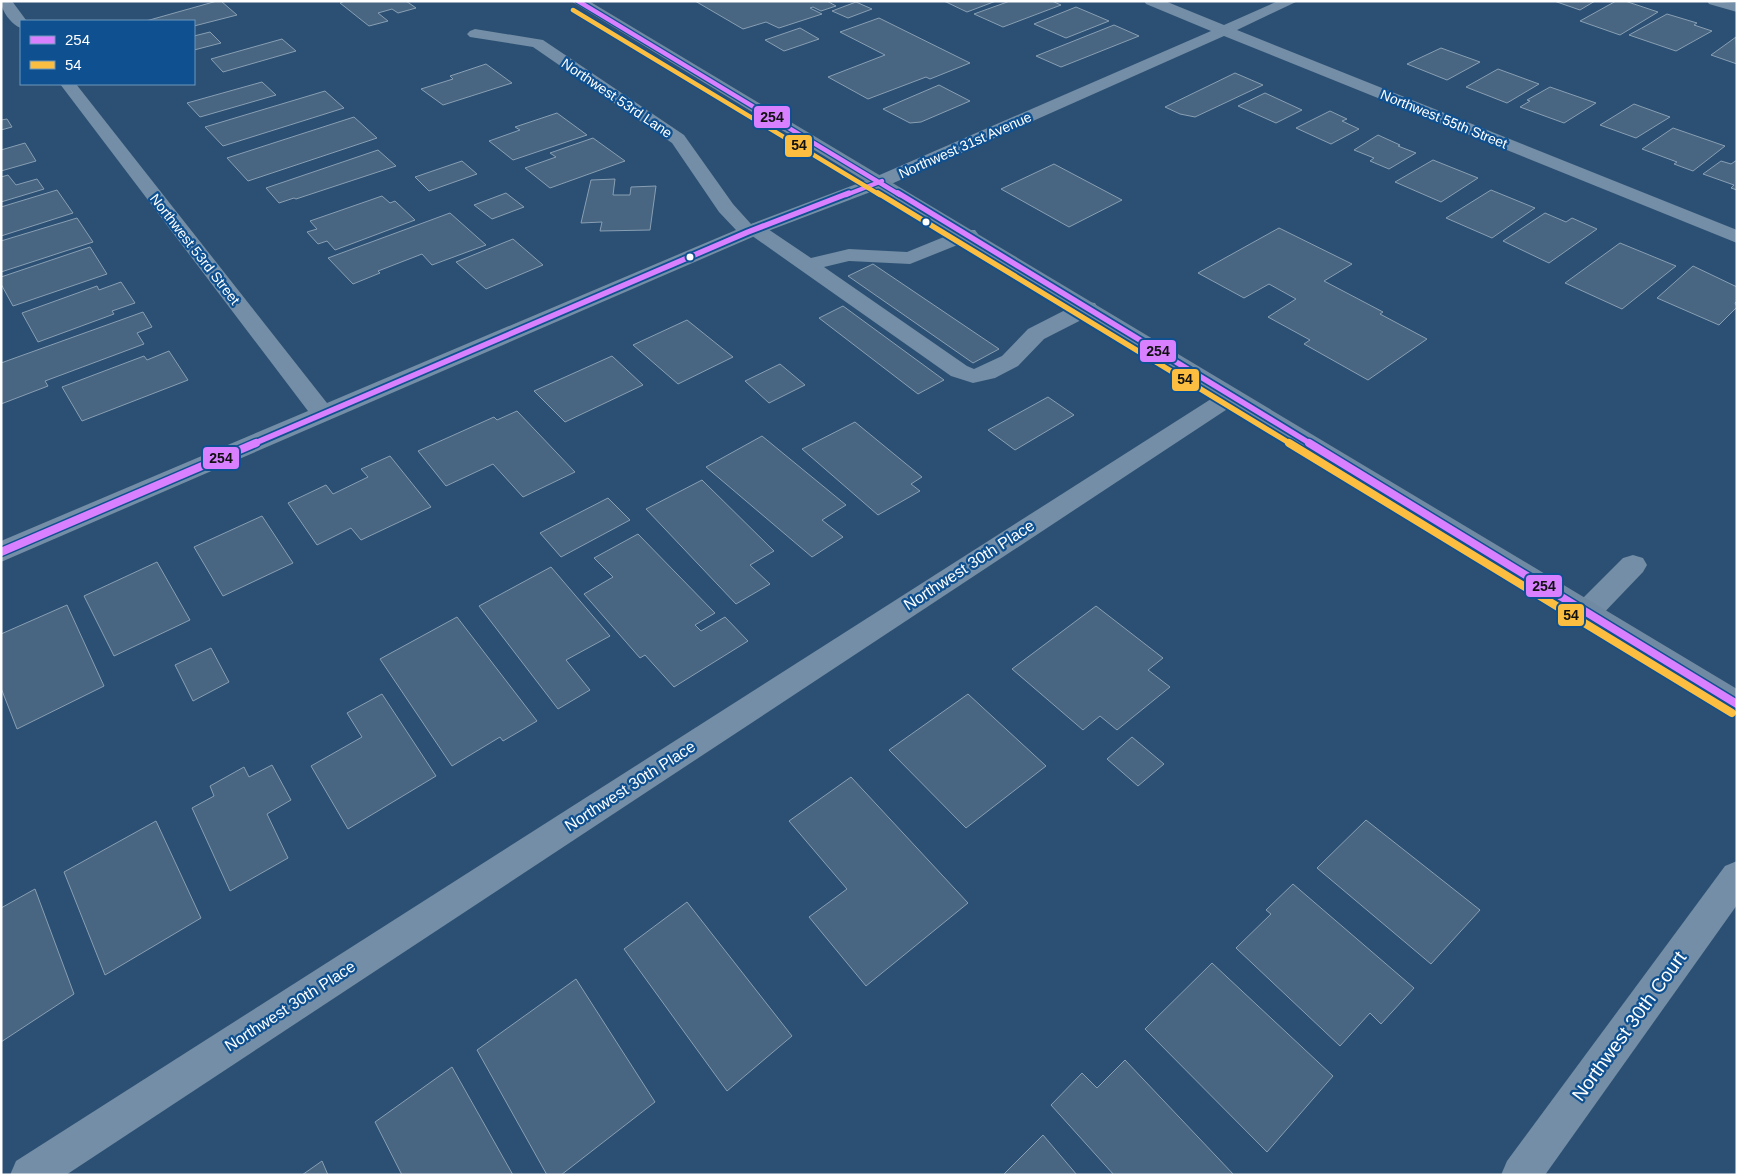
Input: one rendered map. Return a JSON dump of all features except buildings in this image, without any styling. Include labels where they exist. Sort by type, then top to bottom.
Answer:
[{"type":"main road","points":[[578,1],[882,181],[1230,397],[1737,704]]},
{"type":"street","points":[[4,1],[20,22]]},
{"type":"street","name":"Northwest 55th Street","points":[[1151,1],[1737,237]]},
{"type":"street","name":"Northwest 31st Avenue","points":[[1,552],[751,231],[820,203],[882,181],[1291,1]]},
{"type":"street","points":[[1714,1],[1737,8]]},
{"type":"street","name":"Northwest 53rd Lane","points":[[475,34],[537,43],[678,139],[726,208],[751,231],[808,266],[958,371],[973,376],[987,373],[1010,361],[1036,334],[1086,308]]},
{"type":"street","name":"Northwest 53rd Street","points":[[69,85],[322,413]]},
{"type":"street","points":[[808,266],[831,258],[849,255],[910,258],[968,234]]},
{"type":"street","name":"Northwest 30th Place","points":[[30,1175],[1230,397]]},
{"type":"street","points":[[1586,613],[1634,565]]},
{"type":"street","name":"Northwest 30th Court","points":[[1521,1175],[1737,876]]},
{"type":"transit line","name":"254","points":[[578,1],[1014,263],[1737,704]]},
{"type":"transit line","name":"54","points":[[573,10],[1009,272],[1732,713]]},
{"type":"transit line","name":"254","points":[[1,552],[748,232],[882,181]]}]
